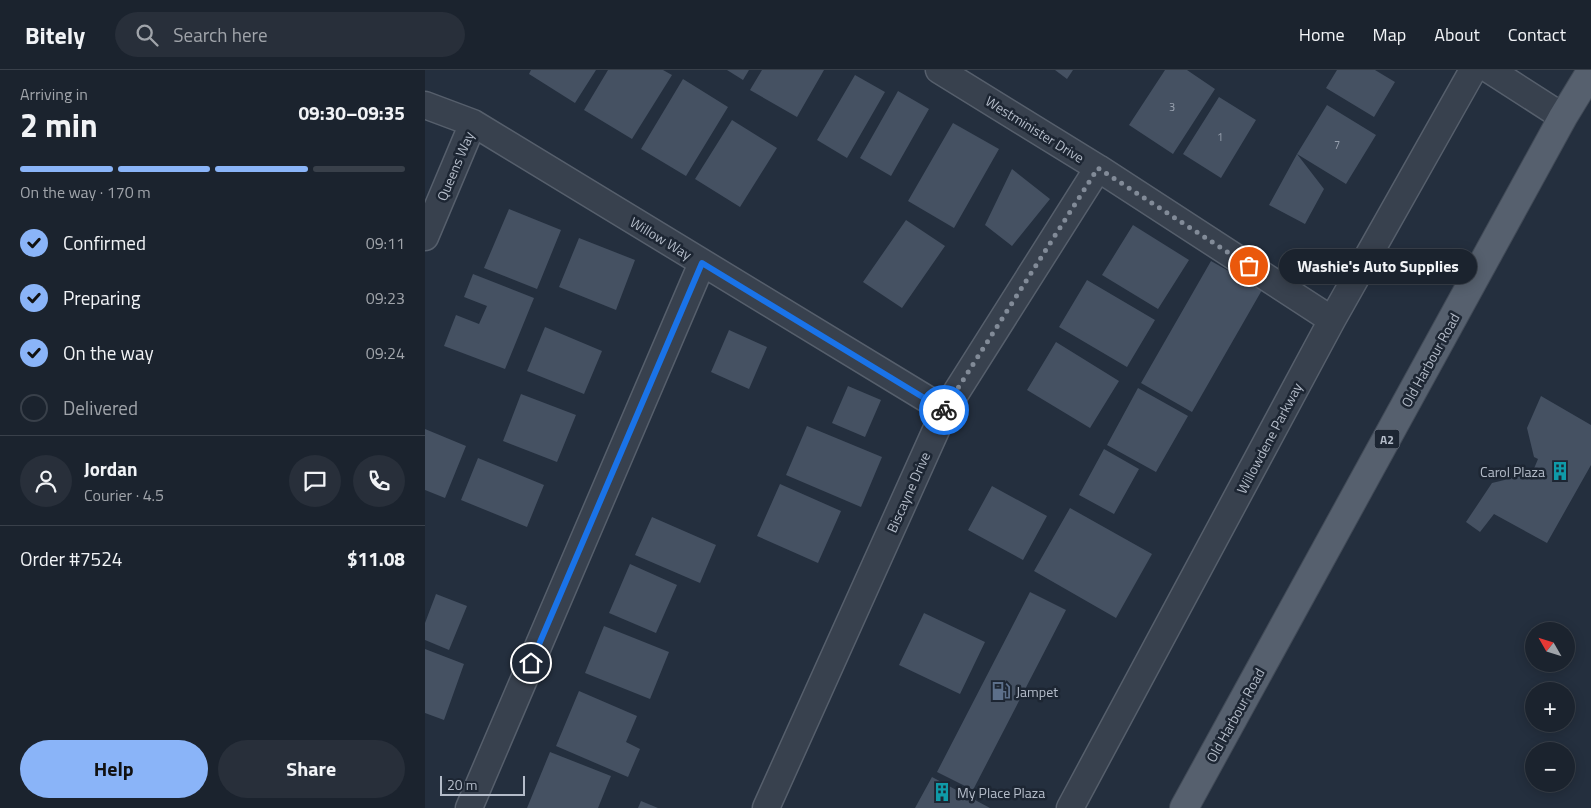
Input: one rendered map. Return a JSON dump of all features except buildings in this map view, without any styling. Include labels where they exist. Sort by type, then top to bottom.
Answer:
[{"type":"main road","name":"Old Harbour Road","points":[[1184,808],[1563,117],[1591,71]]},
{"type":"street","name":"Westminister Drive","points":[[939,70],[1098,168],[1332,320]]},
{"type":"street","name":"Willowdene Parkway","points":[[1069,808],[1332,320],[1473,70]]},
{"type":"street","points":[[1490,70],[1563,117]]},
{"type":"street","name":"Willow Way","points":[[425,105],[473,123],[945,410]]},
{"type":"street","name":"Queens Way","points":[[425,237],[473,123]]},
{"type":"street","name":"Biscayne Drive","points":[[766,808],[945,410],[1098,168]]},
{"type":"street","points":[[469,808],[702,263]]},
{"type":"way so far","points":[[944,410],[1098,168],[1249,266]]},
{"type":"place","name":"Washie's Auto Supplies","points":[[1249,266]]},
{"type":"place","name":"Carol Plaza","points":[[1560,471]]},
{"type":"place","name":"Jampet","points":[[1001,691]]},
{"type":"place","name":"My Place Plaza","points":[[942,792]]},
{"type":"route","points":[[531,663],[702,263],[944,410]]}]
